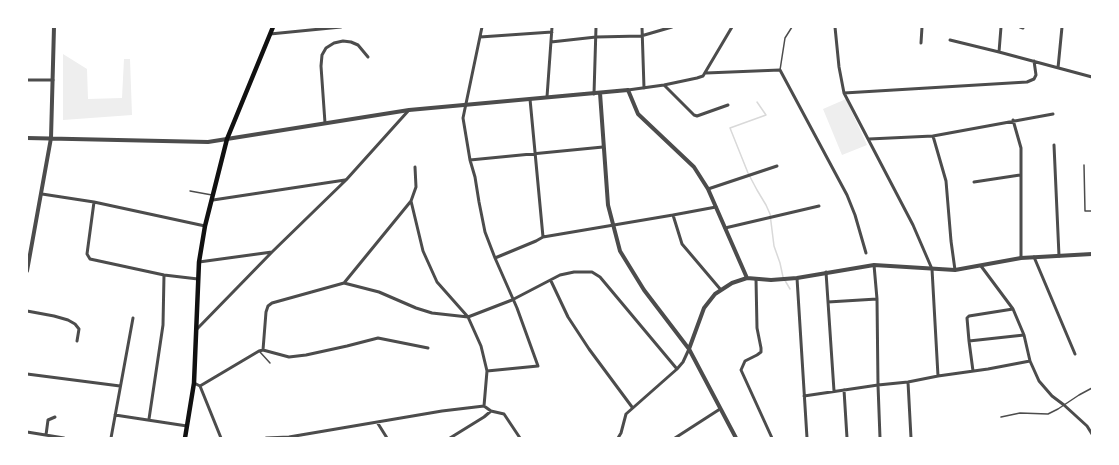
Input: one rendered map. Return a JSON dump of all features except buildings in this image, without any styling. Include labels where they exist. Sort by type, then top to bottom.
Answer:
[{"type":"main road","points":[[185,438],[194,383],[199,262],[205,226],[227,140],[272,27]]},
{"type":"street","points":[[27,271],[51,138],[56,43],[54,27]]},
{"type":"street","points":[[270,34],[341,27]]},
{"type":"street","points":[[482,27],[463,118],[470,160],[476,177],[485,232],[512,300],[517,308],[538,366],[487,371]]},
{"type":"street","points":[[547,97],[552,27]]},
{"type":"street","points":[[594,94],[596,27]]},
{"type":"street","points":[[642,27],[644,88]]},
{"type":"street","points":[[551,42],[596,37],[642,36],[672,27]]},
{"type":"street","points":[[706,73],[732,27]]},
{"type":"street","points":[[835,27],[839,67],[844,93],[913,225],[932,269],[938,376]]},
{"type":"street","points":[[921,43],[922,27]]},
{"type":"street","points":[[999,52],[1001,27]]},
{"type":"street","points":[[1058,68],[1062,27]]},
{"type":"street","points":[[480,37],[552,32]]},
{"type":"street","points":[[950,40],[1092,77]]},
{"type":"street","points":[[325,123],[321,66],[322,56],[326,48],[334,43],[343,41],[351,42],[358,45],[368,57]]},
{"type":"street","points":[[844,93],[1027,82],[1034,79],[1036,75],[1034,61]]},
{"type":"street","points":[[27,138],[208,142],[409,110],[628,90],[664,85],[697,78],[706,73],[780,70],[847,195],[855,215],[866,253]]},
{"type":"street","points":[[27,80],[54,80]]},
{"type":"street","points":[[664,85],[694,115],[697,116],[728,105]]},
{"type":"street","points":[[628,90],[638,114],[694,167],[708,189],[747,278]]},
{"type":"street","points":[[600,93],[608,205],[620,251],[644,290],[689,349],[720,409],[735,433],[736,438]]},
{"type":"street","points":[[530,99],[543,237]]},
{"type":"street","points":[[196,331],[272,252],[346,180],[409,110]]},
{"type":"street","points":[[869,139],[933,136],[1013,120],[1053,114]]},
{"type":"street","points":[[1013,120],[1021,148],[1021,258]]},
{"type":"street","points":[[933,136],[946,181],[955,270]]},
{"type":"street","points":[[470,160],[603,146]]},
{"type":"street","points":[[1054,146],[1060,256]]},
{"type":"street","points":[[708,189],[777,166]]},
{"type":"street","points":[[344,284],[411,201],[416,187],[415,167]]},
{"type":"street","points":[[974,182],[1020,175]]},
{"type":"street","points":[[213,198],[346,180]]},
{"type":"street","points":[[42,194],[94,202],[205,226]]},
{"type":"street","points":[[411,201],[423,250],[437,282],[468,317],[481,346],[487,371],[484,406]]},
{"type":"street","points":[[94,202],[88,257],[90,259],[164,275],[198,279]]},
{"type":"street","points":[[725,228],[819,206]]},
{"type":"street","points":[[495,258],[543,237],[613,224],[673,216],[716,207]]},
{"type":"street","points":[[673,216],[682,244],[721,290]]},
{"type":"street","points":[[199,262],[272,252]]},
{"type":"street","points":[[618,438],[621,433],[626,414],[678,370],[689,349],[704,308],[715,294],[732,283],[747,278],[797,278],[874,265],[955,270],[1021,258],[1092,254]]},
{"type":"street","points":[[1034,257],[1075,354]]},
{"type":"street","points":[[874,265],[877,299],[880,438]]},
{"type":"street","points":[[981,266],[1013,309],[1024,335],[1030,361],[1039,381],[1052,396],[1087,426],[1092,434]]},
{"type":"street","points":[[263,350],[266,312],[268,306],[272,303],[344,284],[379,292],[416,308],[432,313],[468,317],[512,300],[560,275],[574,272],[592,272],[596,274],[678,370]]},
{"type":"street","points":[[826,272],[834,391]]},
{"type":"street","points":[[149,419],[163,325],[164,275]]},
{"type":"street","points":[[797,278],[807,438]]},
{"type":"street","points":[[756,279],[756,317],[761,352],[757,356],[745,361],[741,370],[772,438]]},
{"type":"street","points":[[551,281],[568,317],[589,349],[632,408]]},
{"type":"street","points":[[828,302],[877,299]]},
{"type":"street","points":[[972,371],[967,318],[972,315],[1013,309]]},
{"type":"street","points":[[27,311],[54,316],[76,324],[79,329],[77,341]]},
{"type":"street","points":[[111,438],[133,318]]},
{"type":"street","points":[[969,341],[1024,335]]},
{"type":"street","points":[[200,386],[258,350],[289,357],[347,346],[378,338],[428,348]]},
{"type":"street","points":[[804,396],[908,382],[1030,361]]},
{"type":"street","points":[[27,374],[120,386]]},
{"type":"street","points":[[908,382],[911,438]]},
{"type":"street","points":[[194,383],[200,386],[221,438]]},
{"type":"street","points":[[844,390],[847,438]]},
{"type":"street","points":[[266,438],[290,437],[442,411],[484,406],[491,411],[504,414],[520,438]]},
{"type":"street","points":[[674,438],[720,409]]},
{"type":"street","points":[[450,438],[491,411]]},
{"type":"street","points":[[115,415],[187,426]]},
{"type":"street","points":[[46,435],[48,420],[55,417]]},
{"type":"street","points":[[377,422],[387,438]]},
{"type":"street","points":[[1087,426],[1092,423]]},
{"type":"street","points":[[27,432],[64,438]]},
{"type":"street","points":[[621,433],[623,438]]},
{"type":"lane","points":[[780,70],[785,38],[792,27]]},
{"type":"lane","points":[[1084,166],[1084,211],[1092,211]]},
{"type":"lane","points":[[190,191],[213,198]]},
{"type":"lane","points":[[258,350],[270,362]]},
{"type":"lane","points":[[1001,417],[1020,413],[1048,414],[1092,388]]},
{"type":"shaded area","points":[[63,54],[87,69],[88,99],[122,98],[124,59],[130,59],[132,115],[63,120]]},
{"type":"shaded area","points":[[846,99],[867,145],[842,155],[823,109]]},
{"type":"waterway","points":[[757,102],[766,115],[730,128],[748,173],[770,214],[774,246],[783,277],[790,289]]}]
